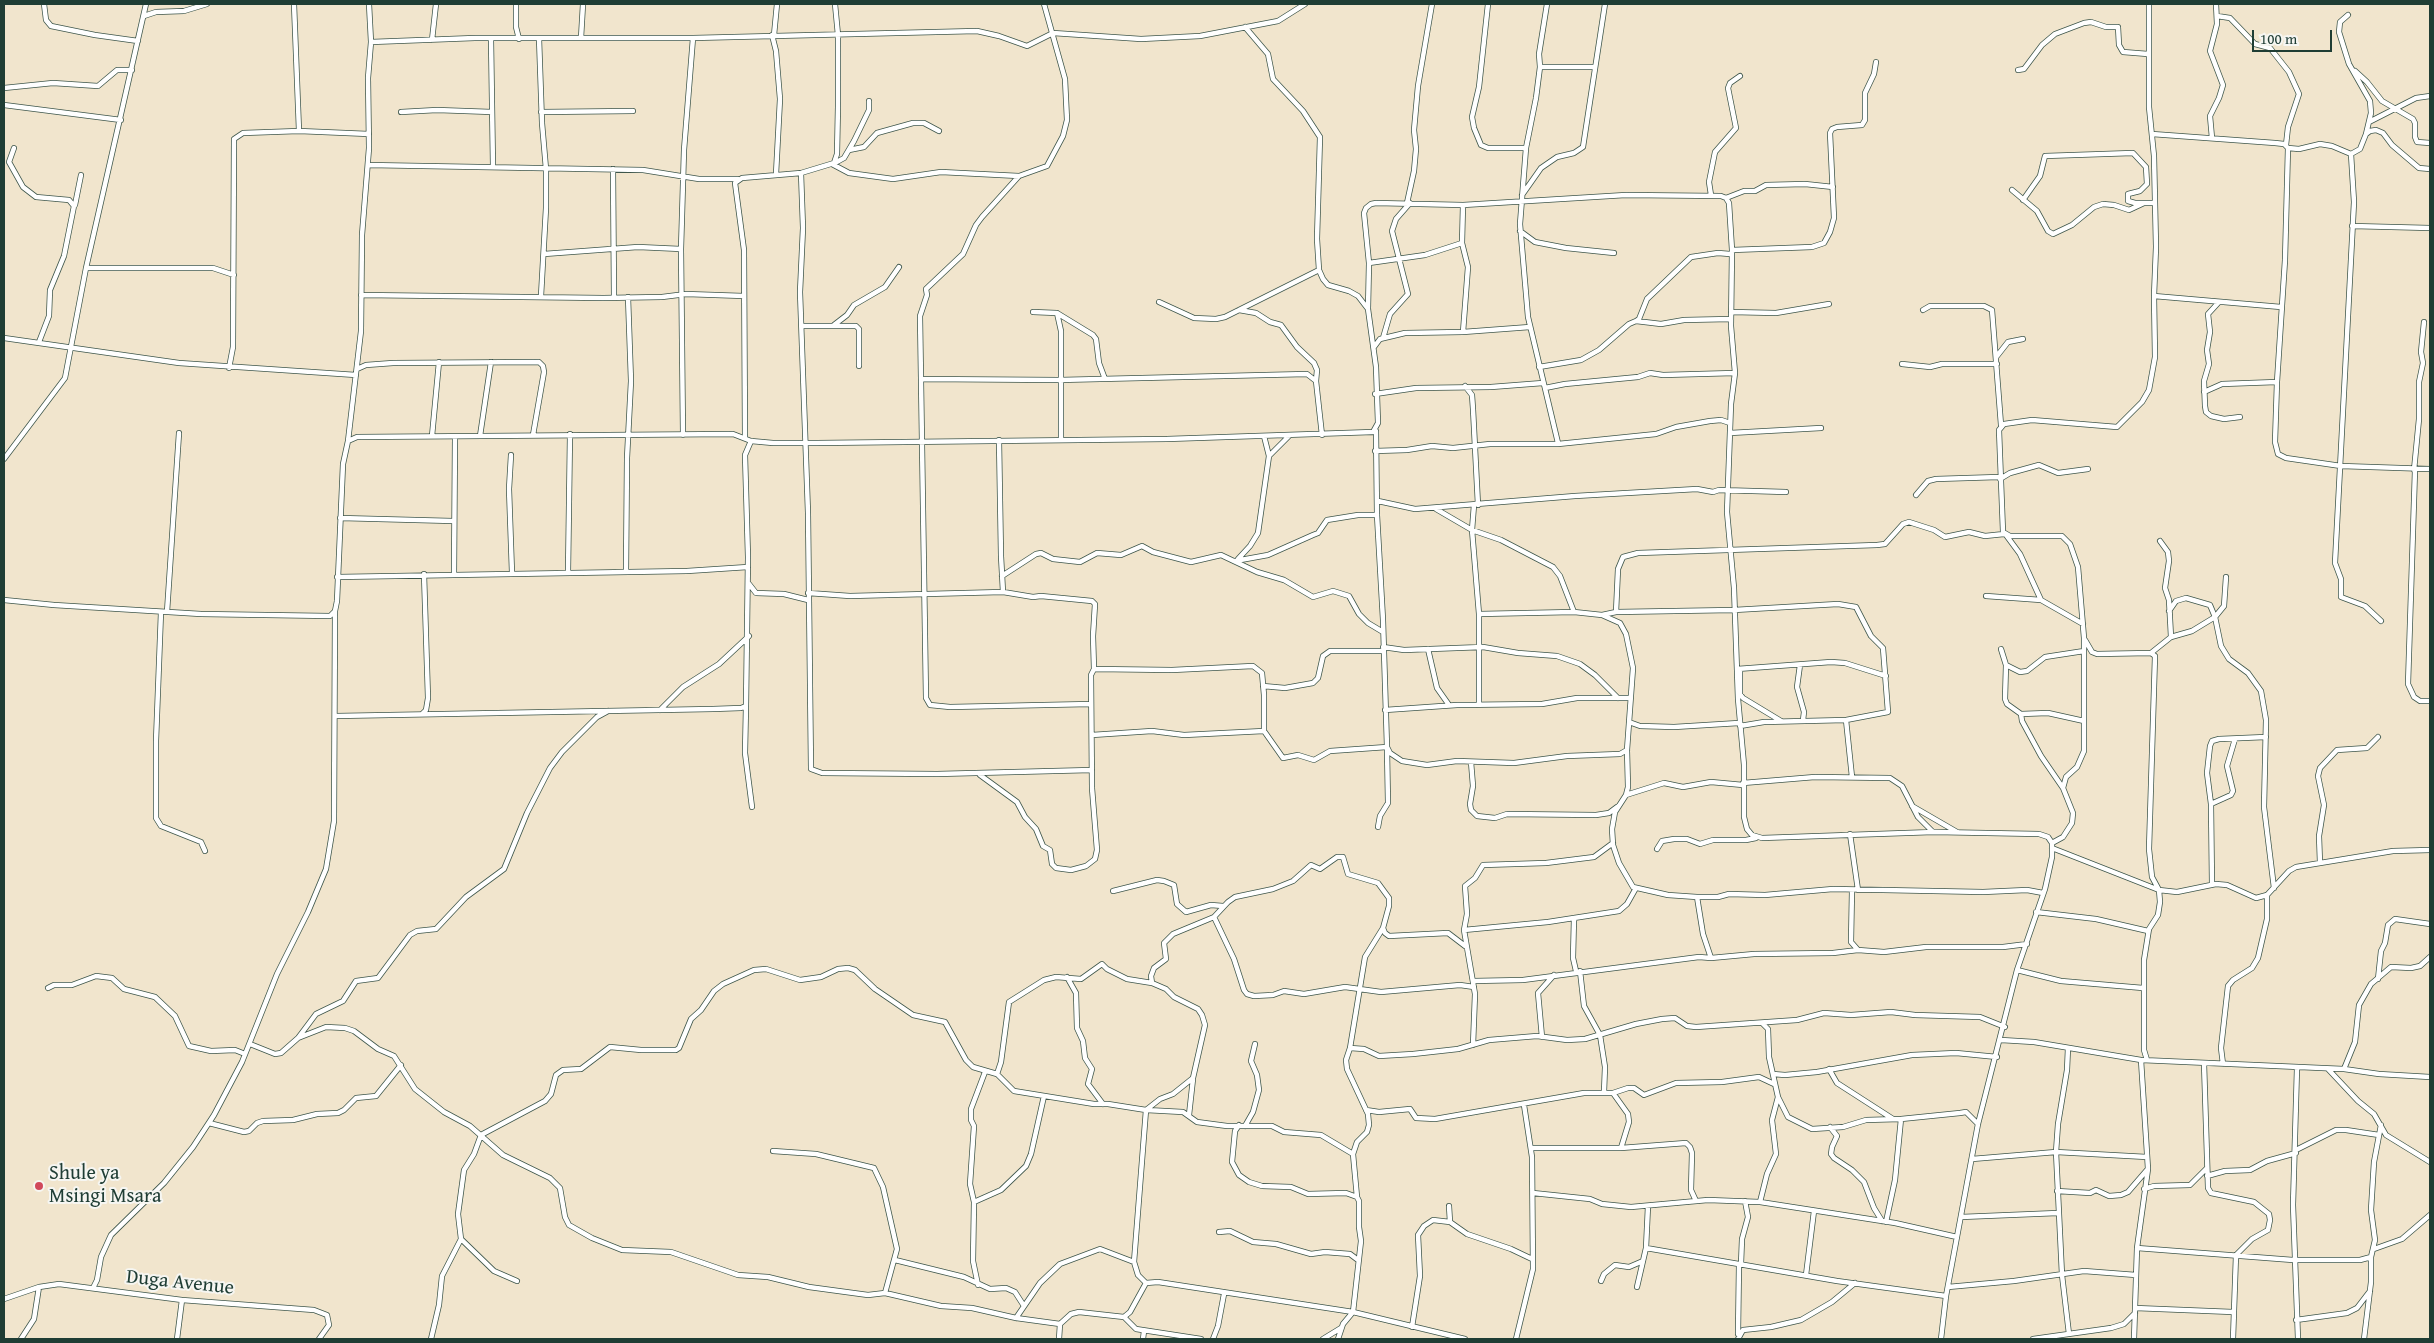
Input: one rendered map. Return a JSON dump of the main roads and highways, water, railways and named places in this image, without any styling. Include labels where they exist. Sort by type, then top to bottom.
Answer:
[{"type":"place","name":"Shule ya Msingi Msara","points":[[39,1186]]}]
